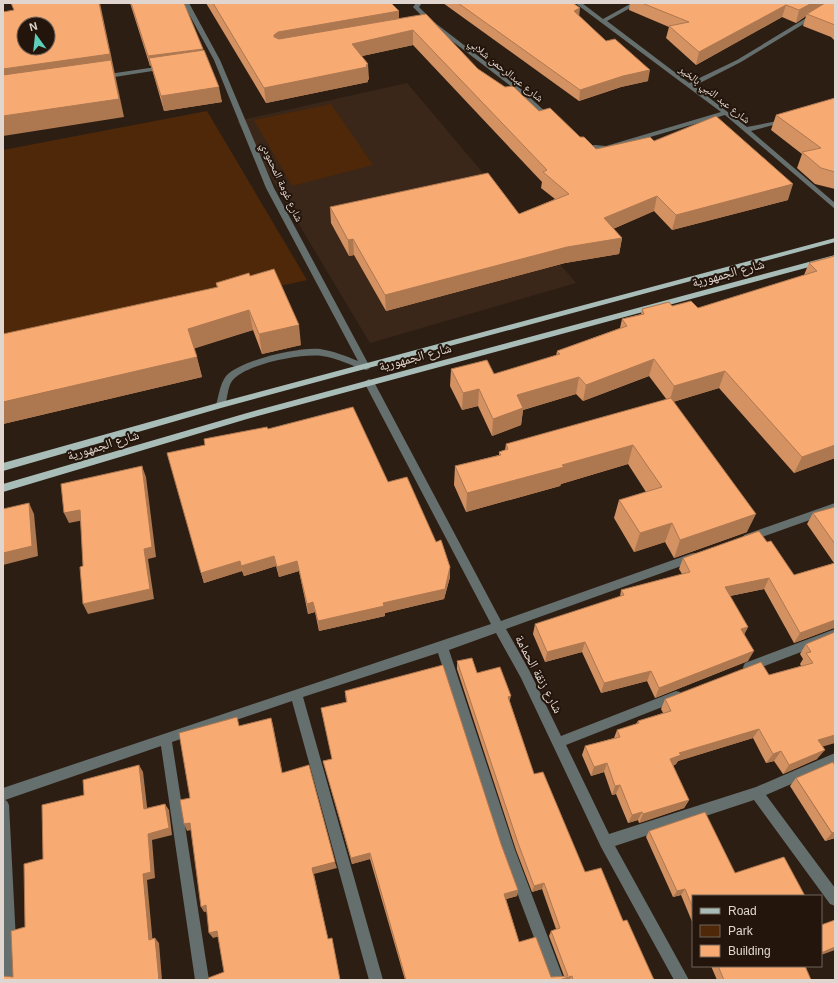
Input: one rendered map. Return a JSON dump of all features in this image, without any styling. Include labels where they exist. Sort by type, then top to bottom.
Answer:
[{"type":"main road","name":"شارع الجمهورية","points":[[3,467],[221,405],[835,240]]},
{"type":"main road","name":"شارع الجمهورية","points":[[3,488],[247,416],[369,382],[835,257]]},
{"type":"street","name":"شارع غومة المحمودي","points":[[186,3],[270,188],[366,366]]},
{"type":"street","name":"شارع عبدالرحمن شلابي","points":[[420,3],[416,7],[418,12],[519,90],[553,122]]},
{"type":"street","name":"شارع عبد النبي بالخير","points":[[578,3],[726,113],[835,207]]},
{"type":"street","points":[[602,21],[636,3]]},
{"type":"street","points":[[688,86],[739,61],[835,3]]},
{"type":"street","points":[[424,25],[432,24]]},
{"type":"street","points":[[95,78],[171,67]]},
{"type":"street","points":[[576,144],[582,149],[595,147],[606,148],[726,113]]},
{"type":"street","points":[[745,130],[790,119]]},
{"type":"street","points":[[221,405],[227,383],[234,373],[247,367],[293,354],[313,352],[324,353],[366,366]]},
{"type":"street","name":"شارع زنقة الحمامة","points":[[369,382],[525,674],[606,842],[682,980]]},
{"type":"street","points":[[738,542],[835,507]]},
{"type":"street","points":[[3,794],[296,694],[442,648],[498,626],[708,552]]},
{"type":"street","points":[[741,671],[835,634]]},
{"type":"street","points":[[442,648],[508,850],[558,980]]},
{"type":"street","points":[[559,742],[690,691]]},
{"type":"street","points":[[296,694],[376,980]]},
{"type":"street","points":[[166,738],[202,980]]},
{"type":"street","points":[[606,842],[756,793],[835,759]]},
{"type":"street","points":[[756,793],[835,899]]},
{"type":"street","points":[[3,806],[12,953],[11,980]]},
{"type":"shaded area","points":[[407,83],[576,283],[370,343],[237,121]]},
{"type":"green space","points":[[331,104],[373,165],[292,186],[254,120]]},
{"type":"green space","points":[[207,111],[307,280],[3,348],[3,150]]},
{"type":"building","points":[[11,3],[99,3],[110,54],[3,69],[3,12],[14,10]]},
{"type":"building","points":[[131,3],[184,3],[203,49],[148,56]]},
{"type":"building","points":[[213,3],[391,3],[399,11],[278,32],[274,35],[274,37],[279,39],[426,14],[478,69],[505,87],[513,86],[539,111],[550,108],[580,137],[584,137],[596,149],[650,137],[654,141],[716,116],[793,184],[676,215],[657,196],[604,218],[622,238],[567,247],[385,295],[353,239],[348,240],[330,207],[488,173],[519,214],[569,194],[543,172],[547,170],[413,30],[352,44],[368,64],[366,65],[367,67],[264,88]]},
{"type":"building","points":[[458,3],[573,3],[580,8],[574,11],[606,41],[615,39],[650,70],[623,76],[580,90]]},
{"type":"building","points":[[642,3],[812,3],[799,10],[786,5],[699,52],[669,26],[689,22]]},
{"type":"building","points":[[825,3],[835,3],[835,25],[807,14]]},
{"type":"building","points":[[204,50],[219,87],[161,96],[149,58]]},
{"type":"building","points":[[111,60],[119,99],[3,116],[3,75]]},
{"type":"building","points":[[835,98],[835,172],[821,168],[802,152],[821,148],[776,115]]},
{"type":"building","points":[[835,256],[835,445],[802,457],[725,371],[674,386],[654,359],[586,385],[579,377],[517,395],[523,408],[493,419],[479,389],[463,393],[451,369],[487,360],[494,374],[560,354],[557,351],[627,326],[622,319],[644,314],[642,309],[669,302],[672,306],[691,301],[698,308],[817,271],[809,263]]},
{"type":"building","points":[[274,269],[299,325],[259,334],[249,310],[188,329],[197,357],[3,402],[3,334],[218,287],[216,283],[249,273],[250,276]]},
{"type":"building","points":[[671,398],[756,514],[680,540],[672,523],[640,533],[619,500],[662,487],[633,445],[562,465],[564,467],[467,493],[455,466],[501,455],[499,452],[508,449],[506,444]]},
{"type":"building","points":[[353,407],[388,482],[407,477],[436,542],[441,540],[450,567],[445,589],[383,603],[384,606],[318,621],[313,602],[307,604],[297,561],[277,567],[274,556],[241,566],[240,561],[201,573],[167,453],[205,445],[204,439],[267,427],[268,429]]},
{"type":"building","points":[[142,466],[152,547],[144,549],[150,589],[83,604],[80,567],[83,566],[80,510],[64,513],[61,484]]},
{"type":"building","points":[[29,503],[32,546],[3,553],[3,509]]},
{"type":"building","points":[[835,507],[835,544],[813,513]]},
{"type":"building","points":[[759,531],[767,542],[771,541],[794,575],[835,563],[835,620],[800,633],[769,578],[725,587],[748,627],[741,629],[754,651],[659,688],[651,671],[604,683],[585,642],[547,652],[535,624],[624,595],[621,590],[690,572],[683,558]]},
{"type":"building","points":[[835,632],[835,735],[818,740],[825,750],[789,765],[781,751],[773,754],[759,729],[679,753],[681,755],[670,759],[689,800],[643,814],[642,812],[632,815],[620,785],[615,786],[607,763],[594,767],[585,746],[620,737],[617,730],[639,723],[638,721],[671,711],[665,699],[761,662],[769,675],[813,663],[806,653],[811,652],[806,644]]},
{"type":"building","points":[[472,658],[477,673],[500,667],[511,696],[508,697],[534,774],[543,772],[585,872],[601,868],[623,921],[627,920],[654,980],[573,980],[572,976],[559,980],[406,980],[370,853],[351,858],[323,761],[332,759],[321,708],[347,702],[345,691],[443,665],[501,844],[518,890],[504,894],[519,942],[536,937],[551,977],[568,976],[551,931],[560,928],[544,883],[534,886],[518,843],[457,661]]},
{"type":"building","points":[[237,717],[239,726],[271,718],[282,773],[309,765],[335,862],[312,868],[328,939],[332,938],[340,980],[209,980],[208,978],[224,972],[217,931],[209,933],[206,905],[201,907],[190,823],[184,824],[180,800],[190,798],[179,733]]},
{"type":"building","points":[[833,762],[835,766],[835,832],[832,833],[796,778]]},
{"type":"building","points":[[139,765],[144,809],[165,804],[169,828],[148,834],[151,872],[143,874],[149,940],[155,938],[159,980],[3,980],[3,976],[13,977],[11,931],[25,927],[24,864],[43,859],[42,805],[84,795],[83,780]]},
{"type":"building","points":[[705,812],[735,873],[784,857],[804,895],[692,895],[692,906],[685,889],[677,891],[649,831]]},
{"type":"building","points":[[835,920],[835,947],[822,953],[822,925]]},
{"type":"building","points":[[718,967],[805,967],[811,980],[724,980]]}]
